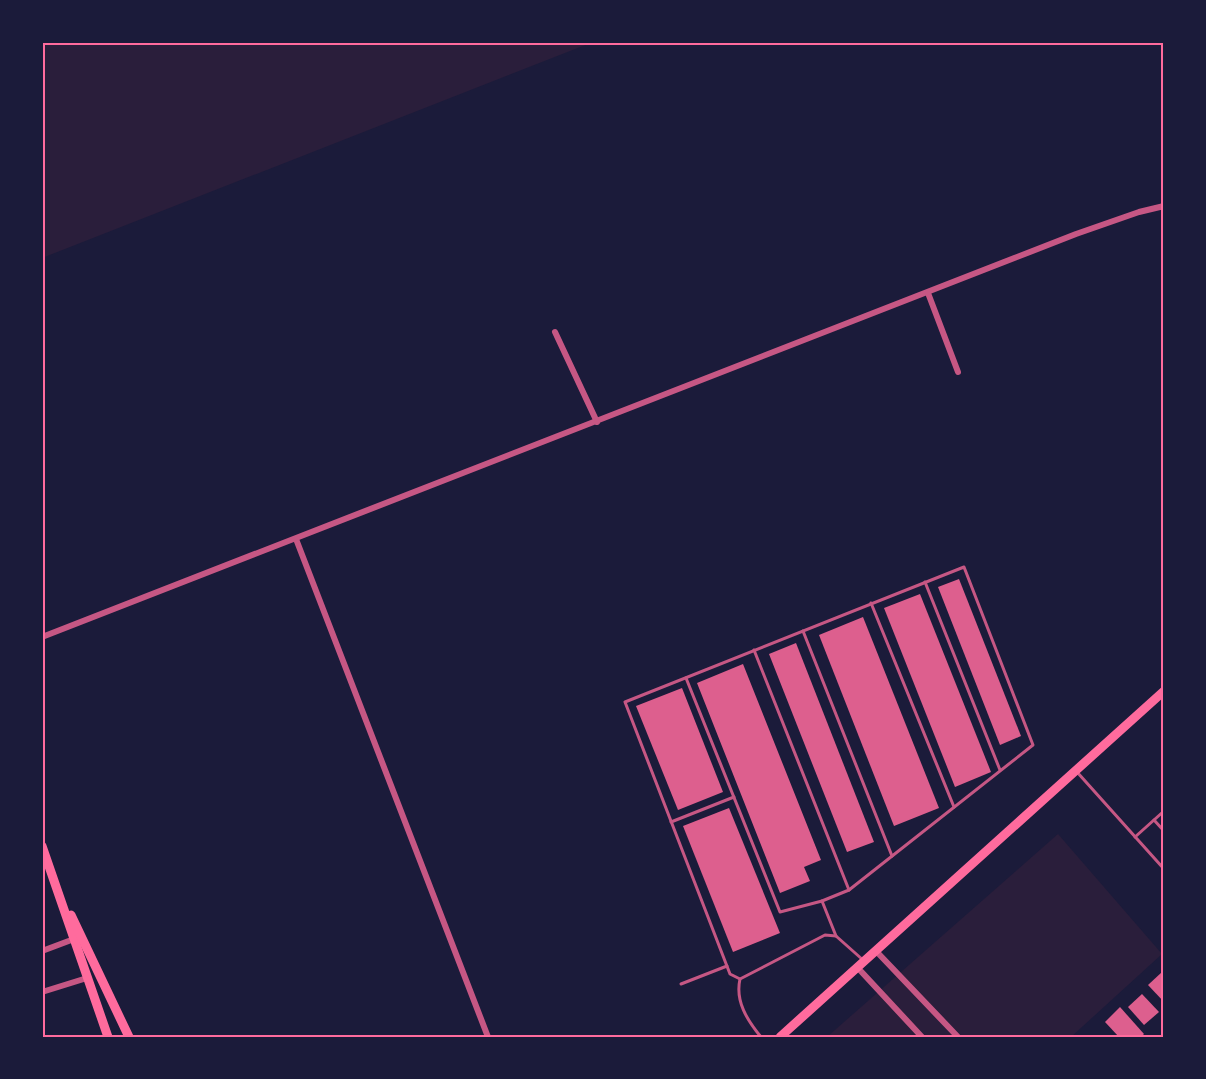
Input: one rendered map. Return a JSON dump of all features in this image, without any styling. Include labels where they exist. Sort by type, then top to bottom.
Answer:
[{"type":"main road","points":[[780,1037],[1164,691]]},
{"type":"main road","points":[[42,846],[108,1037]]},
{"type":"main road","points":[[55,881],[129,1037]]},
{"type":"street","points":[[42,637],[1076,234],[1139,212],[1164,206]]},
{"type":"street","points":[[928,293],[958,372]]},
{"type":"street","points":[[555,332],[597,422]]},
{"type":"street","points":[[296,539],[488,1037]]},
{"type":"street","points":[[42,951],[74,939]]},
{"type":"street","points":[[876,951],[958,1037]]},
{"type":"street","points":[[861,964],[922,1037]]},
{"type":"street","points":[[42,992],[87,978]]},
{"type":"lane","points":[[686,677],[780,912],[822,901],[849,890],[1033,745],[964,567],[871,603],[803,631],[686,677],[625,702],[730,974],[740,979]]},
{"type":"lane","points":[[925,582],[1000,771]]},
{"type":"lane","points":[[871,603],[954,807]]},
{"type":"lane","points":[[803,631],[892,856]]},
{"type":"lane","points":[[754,650],[849,890]]},
{"type":"lane","points":[[1075,771],[1163,868]]},
{"type":"lane","points":[[671,822],[734,797]]},
{"type":"lane","points":[[1135,837],[1164,811]]},
{"type":"lane","points":[[1154,820],[1164,831]]},
{"type":"lane","points":[[822,901],[836,936],[861,964]]},
{"type":"lane","points":[[740,979],[825,935],[836,936]]},
{"type":"lane","points":[[681,984],[727,966]]},
{"type":"lane","points":[[740,979],[737,993],[749,1022],[761,1037]]},
{"type":"shaded area","points":[[42,42],[593,42],[42,258]]},
{"type":"shaded area","points":[[1058,834],[1162,954],[1071,1037],[827,1037]]},
{"type":"building","points":[[959,579],[1021,736],[1000,745],[938,587]]},
{"type":"building","points":[[920,594],[991,772],[955,787],[884,608]]},
{"type":"building","points":[[863,617],[939,808],[894,826],[819,635]]},
{"type":"building","points":[[796,643],[874,842],[847,852],[769,654]]},
{"type":"building","points":[[743,664],[821,860],[804,867],[810,881],[780,893],[697,683]]},
{"type":"building","points":[[682,688],[723,792],[678,810],[636,706]]},
{"type":"building","points":[[729,808],[780,933],[733,952],[683,826]]},
{"type":"building","points":[[1162,972],[1164,975],[1164,1002],[1148,985]]},
{"type":"building","points":[[1142,994],[1159,1012],[1144,1025],[1128,1007]]},
{"type":"building","points":[[1120,1007],[1144,1034],[1141,1037],[1119,1037],[1105,1022]]}]
